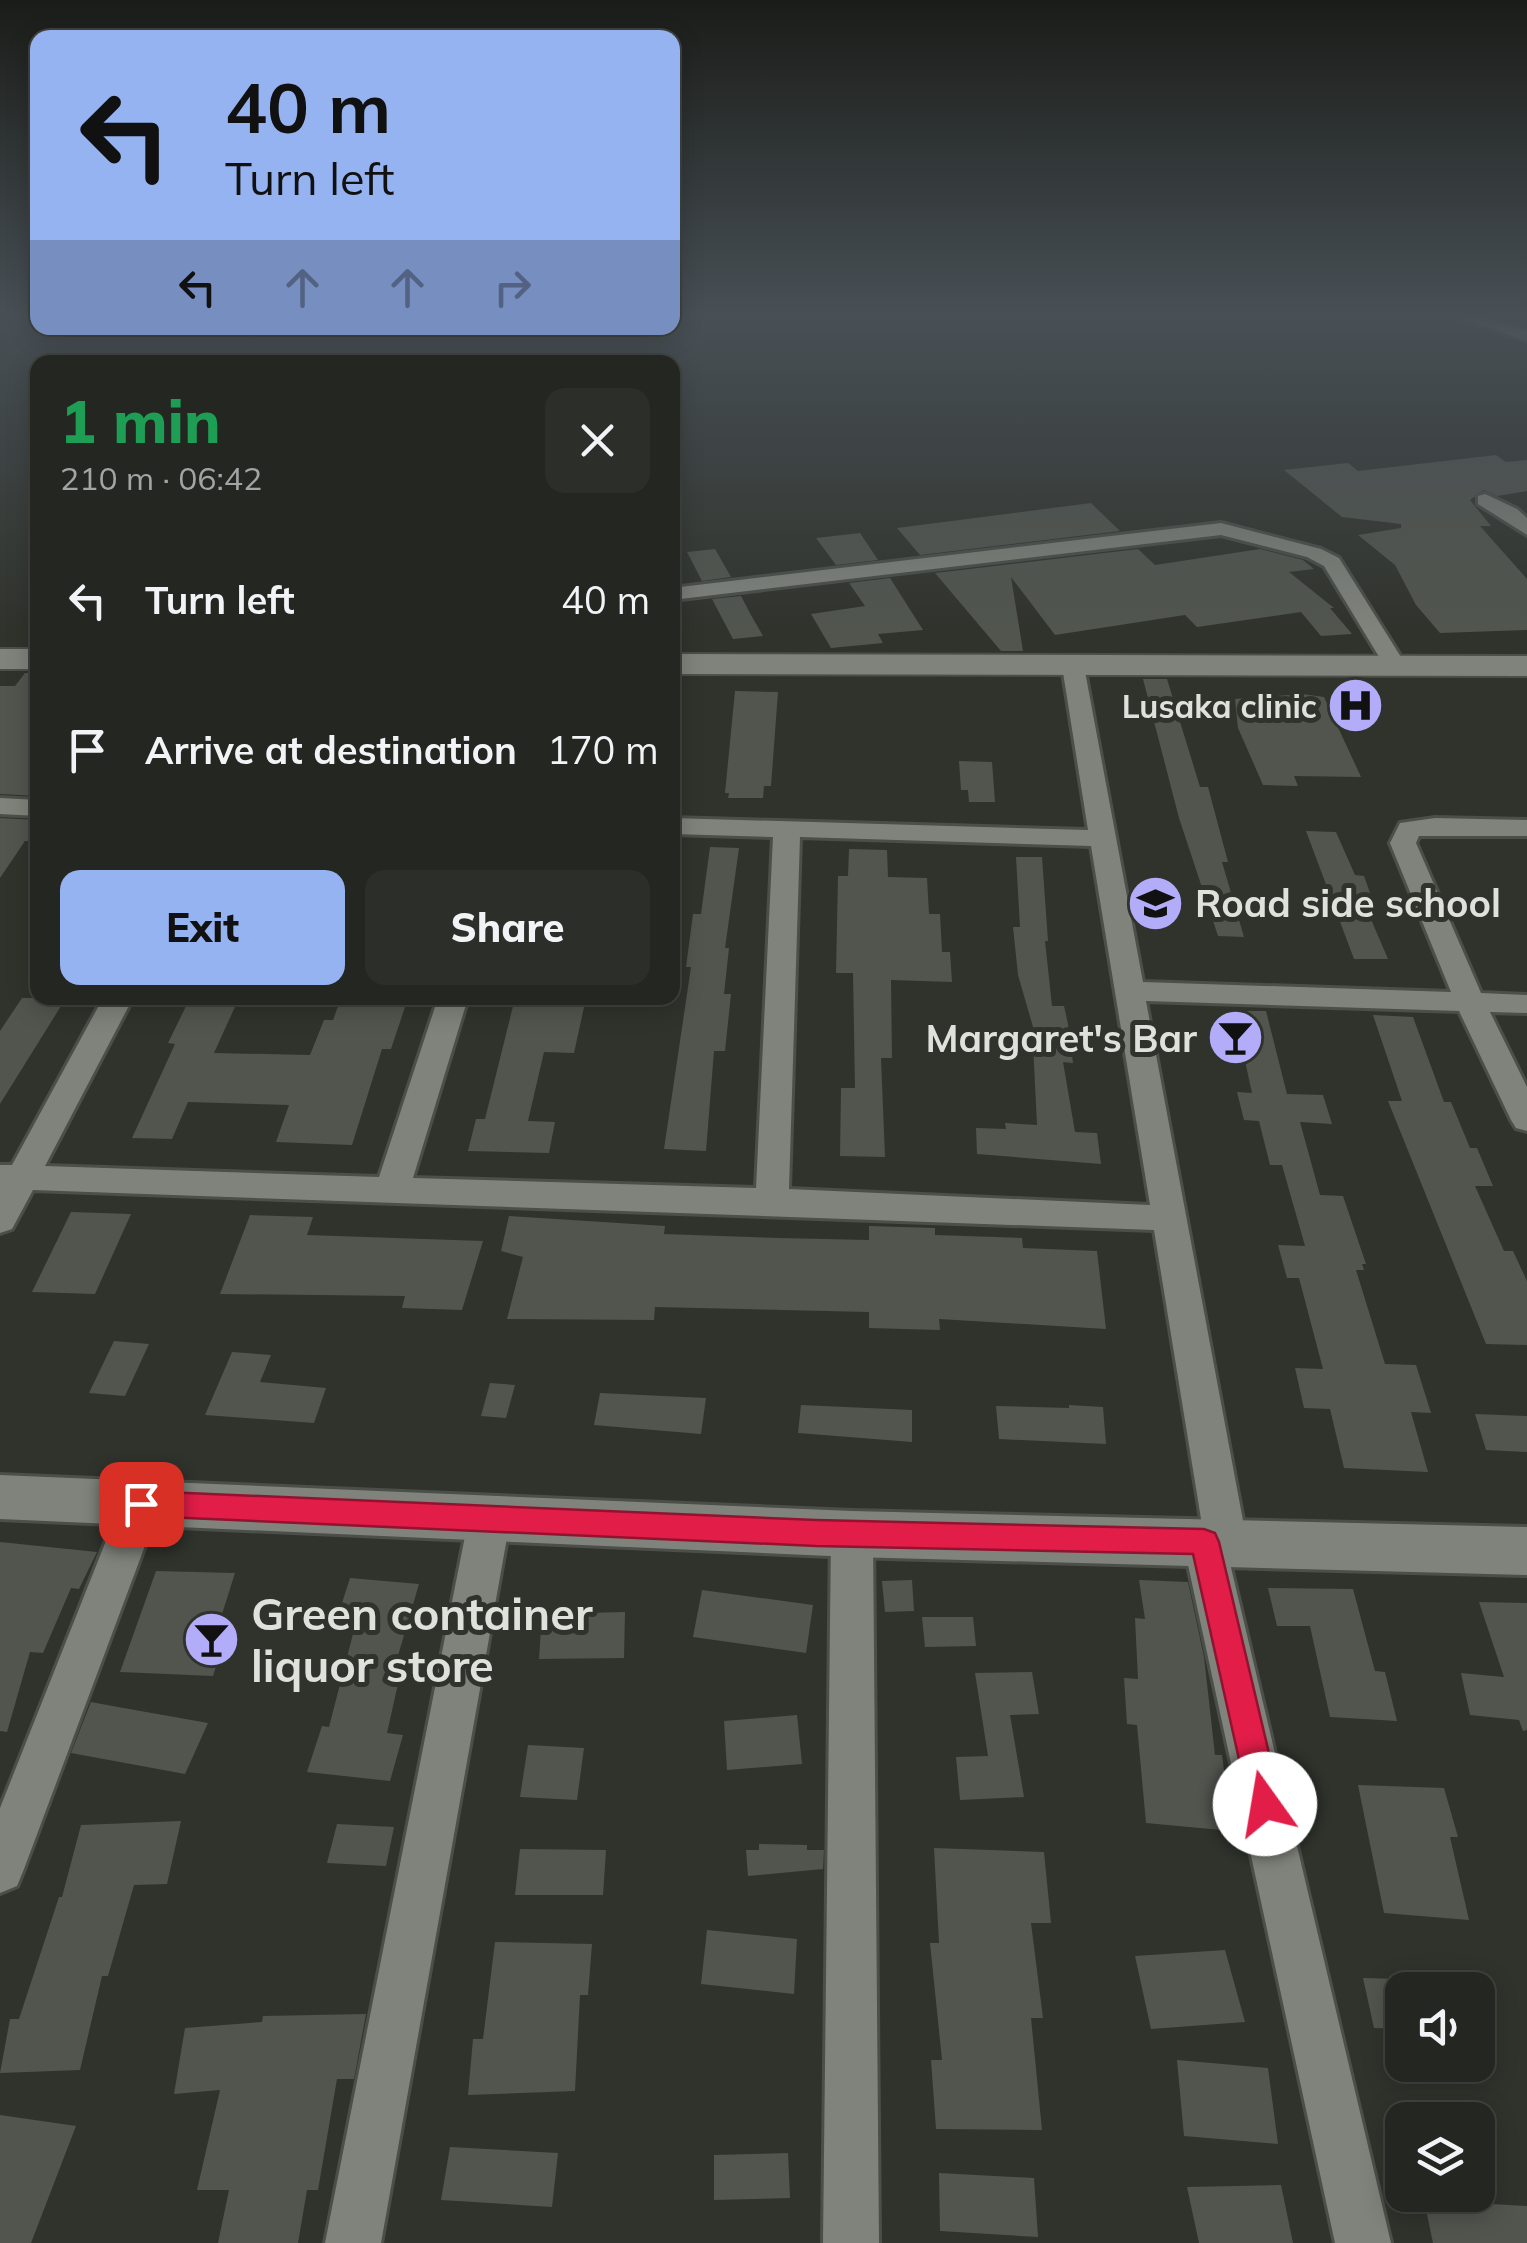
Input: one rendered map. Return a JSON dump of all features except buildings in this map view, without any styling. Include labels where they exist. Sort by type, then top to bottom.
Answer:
[{"type":"main road","points":[[0,659],[30,660]]},
{"type":"main road","points":[[680,664],[1527,666]]},
{"type":"street","points":[[1484,500],[1510,513],[1527,528]]},
{"type":"street","points":[[680,593],[1221,529],[1314,553],[1332,562],[1394,665]]},
{"type":"street","points":[[1072,666],[1171,1218],[1215,1542],[1362,2243]]},
{"type":"street","points":[[0,806],[30,808]]},
{"type":"street","points":[[680,826],[1103,838]]},
{"type":"street","points":[[772,1201],[787,828]]},
{"type":"street","points":[[1527,828],[1409,829],[1403,844],[1470,1002],[1527,1120]]},
{"type":"street","points":[[1130,991],[1527,1004]]},
{"type":"street","points":[[0,1220],[11,1178],[114,1005]]},
{"type":"street","points":[[392,1190],[451,1005]]},
{"type":"street","points":[[11,1178],[772,1201],[1171,1218]]},
{"type":"street","points":[[0,1497],[852,1534],[1527,1551]]},
{"type":"street","points":[[0,1869],[141,1504]]},
{"type":"street","points":[[353,2243],[489,1521]]},
{"type":"street","points":[[851,2243],[852,1534]]},
{"type":"place","name":"Lusaka clinic","points":[[1356,706]]},
{"type":"place","name":"Road side school","points":[[1156,903]]},
{"type":"place","name":"Margaret's Bar","points":[[1236,1038]]},
{"type":"place","name":"Green container liquor store","points":[[212,1639]]},
{"type":"route","points":[[141,1504],[816,1533],[1204,1542],[1265,1804]]}]
